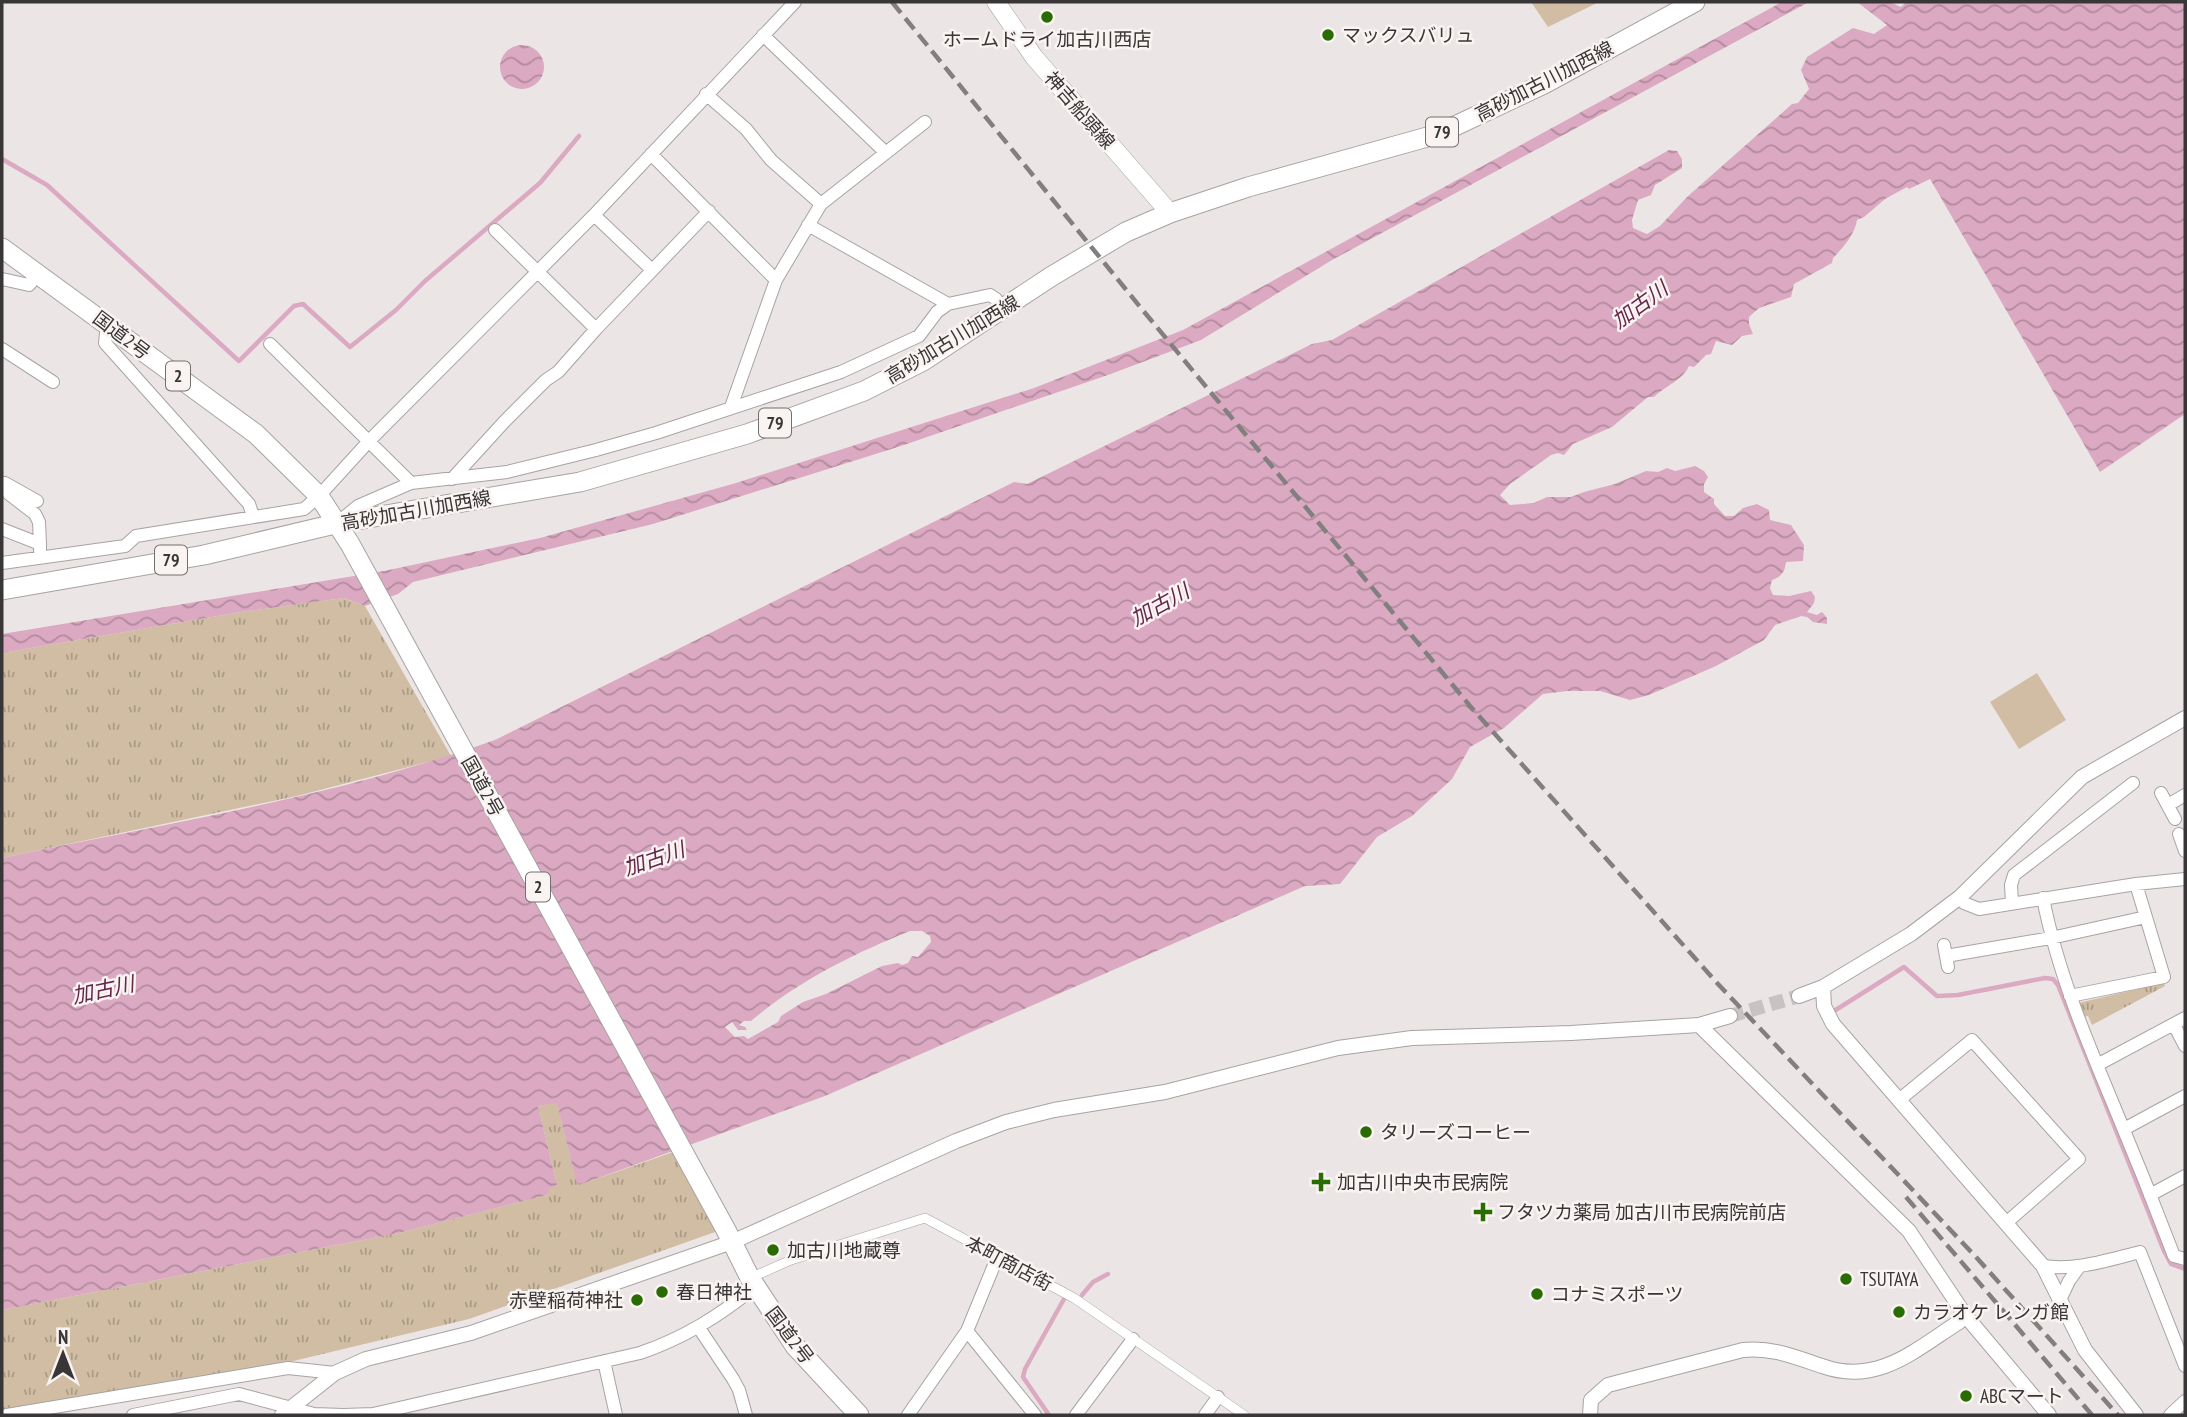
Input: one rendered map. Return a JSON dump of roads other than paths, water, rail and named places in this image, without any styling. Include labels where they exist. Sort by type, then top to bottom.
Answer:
[{"type":"main road","name":"神吉船頭線","points":[[996,2],[1034,57],[1170,213]]},
{"type":"main road","name":"高砂加古川加西線","points":[[7,588],[204,555],[339,523],[580,482],[747,433],[864,391],[923,361],[1052,276],[1126,232],[1170,213],[1248,187],[1438,134],[1544,84],[1695,2]]},
{"type":"main road","name":"国道2号","points":[[2,248],[256,433],[319,496],[339,523],[752,1282],[795,1346],[859,1415]]},
{"type":"street","points":[[2,563],[125,546],[136,536],[304,509],[593,215],[795,2]]},
{"type":"street","points":[[763,35],[886,153]]},
{"type":"street","points":[[706,94],[746,129],[771,160],[821,204]]},
{"type":"street","points":[[731,407],[776,280],[821,204],[925,122]]},
{"type":"street","points":[[651,153],[776,280]]},
{"type":"street","points":[[452,479],[504,422],[546,380],[558,372],[709,211]]},
{"type":"street","points":[[593,215],[652,270]]},
{"type":"street","points":[[808,225],[948,304]]},
{"type":"street","points":[[495,230],[596,329]]},
{"type":"street","points":[[2,279],[29,285],[39,273]]},
{"type":"street","points":[[339,523],[358,506],[411,483],[507,472],[596,450],[841,372],[919,336],[937,312],[948,304],[990,295],[996,299],[1002,310]]},
{"type":"street","points":[[107,324],[105,342],[249,504],[253,516]]},
{"type":"street","points":[[270,344],[411,483]]},
{"type":"street","points":[[2,349],[53,382]]},
{"type":"street","points":[[3,482],[9,494],[35,514],[40,522],[41,558]]},
{"type":"street","points":[[3,482],[37,501]]},
{"type":"street","points":[[2,529],[40,544]]},
{"type":"street","points":[[1799,996],[1823,987],[1911,934],[1960,897],[2082,777],[2185,718]]},
{"type":"street","points":[[2012,904],[2011,885],[2014,875],[2133,783]]},
{"type":"street","points":[[2161,793],[2175,819]]},
{"type":"street","points":[[2168,806],[2185,795]]},
{"type":"street","points":[[2179,834],[2185,850]]},
{"type":"street","points":[[1960,897],[1965,903],[1979,909],[2136,884],[2185,879]]},
{"type":"street","points":[[2070,996],[2164,977],[2136,884]]},
{"type":"street","points":[[2043,898],[2051,937],[2070,996],[2097,1065],[2174,1256],[2185,1259]]},
{"type":"street","points":[[1946,956],[2146,917]]},
{"type":"street","points":[[1823,987],[1824,1006],[1833,1024],[2043,1266],[2085,1350],[2136,1415]]},
{"type":"street","points":[[287,1411],[335,1373],[366,1359],[471,1333],[729,1236],[1006,1122],[1054,1110],[1165,1092],[1338,1048],[1400,1039],[1699,1025],[1730,1016]]},
{"type":"street","points":[[2097,1065],[2179,1022],[2185,1046]]},
{"type":"street","points":[[1699,1025],[1909,1231],[1965,1315],[2049,1415]]},
{"type":"street","points":[[1899,1100],[1972,1040],[2079,1159],[2006,1223]]},
{"type":"street","points":[[2124,1129],[2185,1096]]},
{"type":"street","points":[[2150,1195],[2185,1176]]},
{"type":"street","name":"本町商店街","points":[[752,1282],[791,1260],[925,1217],[1074,1298],[1244,1415]]},
{"type":"street","points":[[2043,1266],[2079,1267],[2140,1252],[2185,1366]]},
{"type":"street","points":[[908,1415],[967,1331],[997,1258]]},
{"type":"street","points":[[2060,1300],[2069,1280],[2079,1267]]},
{"type":"street","points":[[133,1415],[239,1394],[287,1411],[373,1414],[604,1362],[660,1346],[699,1328],[752,1282]]},
{"type":"street","points":[[1590,1415],[1591,1400],[1608,1385],[1743,1350],[1759,1348],[1779,1351],[1842,1373],[1871,1372],[1897,1361],[1959,1322],[1965,1315]]},
{"type":"street","points":[[699,1328],[740,1390],[746,1415]]},
{"type":"street","points":[[967,1331],[1035,1415]]},
{"type":"street","points":[[1076,1415],[1133,1339]]},
{"type":"street","points":[[604,1362],[616,1415]]},
{"type":"street","points":[[7,1415],[288,1367],[335,1373]]},
{"type":"street","points":[[1205,1415],[1218,1397]]},
{"type":"street","points":[[2170,1415],[2185,1401]]},
{"type":"water","points":[[1782,2],[1809,2],[1332,260],[1201,340],[1108,375],[901,446],[653,524],[413,582],[398,594],[365,606],[344,598],[241,612],[2,653],[2,634],[384,571],[540,538],[736,483],[1034,388],[1183,330]]},
{"type":"water","name":"加古川","points":[[1857,2],[1890,2],[1901,7],[1906,2],[2185,2],[2185,414],[2100,472],[1930,179],[1909,189],[1907,187],[1885,199],[1857,220],[1851,236],[1832,263],[1794,284],[1791,297],[1759,308],[1749,317],[1753,334],[1742,336],[1732,345],[1716,341],[1711,354],[1706,355],[1694,367],[1689,366],[1678,379],[1654,397],[1648,397],[1612,427],[1573,444],[1564,455],[1551,455],[1510,484],[1500,495],[1510,505],[1534,503],[1547,497],[1571,497],[1615,484],[1646,471],[1658,472],[1667,468],[1675,471],[1695,466],[1708,477],[1704,492],[1714,499],[1714,504],[1725,516],[1734,516],[1743,508],[1757,504],[1769,510],[1770,520],[1791,525],[1804,545],[1803,561],[1786,562],[1782,573],[1772,580],[1770,588],[1773,595],[1789,596],[1811,591],[1815,597],[1814,603],[1807,612],[1817,615],[1822,612],[1827,618],[1827,624],[1813,622],[1801,616],[1775,625],[1764,640],[1716,666],[1649,695],[1630,700],[1600,691],[1543,694],[1504,728],[1470,747],[1452,779],[1412,816],[1377,837],[1340,884],[1305,886],[825,1096],[579,1185],[557,1103],[538,1106],[557,1185],[550,1188],[547,1195],[399,1233],[2,1310],[2,858],[313,793],[435,760],[495,740],[1014,482],[1027,484],[1312,344],[1332,340],[1669,150],[1677,151],[1682,159],[1682,168],[1655,185],[1651,195],[1638,200],[1632,220],[1633,228],[1647,234],[1660,226],[1687,197],[1792,104],[1798,103],[1809,89],[1801,70],[1807,57],[1853,28],[1874,34],[1887,25]],"holes":[[[910,931],[922,931],[930,936],[931,942],[918,957],[912,956],[908,963],[882,966],[826,994],[803,1002],[781,1016],[778,1022],[748,1039],[744,1036],[735,1037],[725,1027],[732,1022],[738,1030],[747,1030],[739,1025],[744,1021],[751,1021],[807,981],[868,949]]]},
{"type":"water","points":[[522,45],[531,46],[538,51],[543,58],[543,76],[538,83],[531,88],[522,89],[513,88],[506,83],[501,76],[500,67],[501,58],[506,51],[513,46]]},
{"type":"waterway","points":[[2,159],[47,185],[239,361],[294,306],[303,304],[350,347],[540,183],[579,136]]},
{"type":"waterway","points":[[1834,1011],[1904,967],[1937,996],[1958,995],[2045,978],[2053,979],[2058,985],[2164,1251],[2171,1264],[2185,1269]]},
{"type":"waterway","points":[[1082,1295],[1093,1282],[1108,1274]]},
{"type":"waterway","points":[[1049,1415],[1023,1377],[1064,1299]]},
{"type":"tunnel","points":[[1730,1016],[1799,996]]},
{"type":"railway","points":[[892,2],[1470,706],[1718,984],[1976,1257],[2118,1415]]},
{"type":"railway","points":[[1906,1197],[2092,1415]]},
{"type":"place","name":"ホームドライ加古川西店","points":[[1047,17]]},
{"type":"place","name":"マックスバリュ","points":[[1328,35]]},
{"type":"place","name":"タリーズコーヒー","points":[[1366,1132]]},
{"type":"place","name":"加古川中央市民病院","points":[[1321,1182]]},
{"type":"place","name":"フタツカ薬局 加古川市民病院前店","points":[[1483,1212]]},
{"type":"place","name":"加古川地蔵尊","points":[[773,1250]]},
{"type":"place","name":"TSUTAYA","points":[[1846,1279]]},
{"type":"place","name":"春日神社","points":[[662,1292]]},
{"type":"place","name":"コナミスポーツ","points":[[1537,1294]]},
{"type":"place","name":"赤壁稲荷神社","points":[[637,1300]]},
{"type":"place","name":"カラオケ レンガ館","points":[[1899,1312]]},
{"type":"place","name":"ABCマート","points":[[1966,1396]]}]
